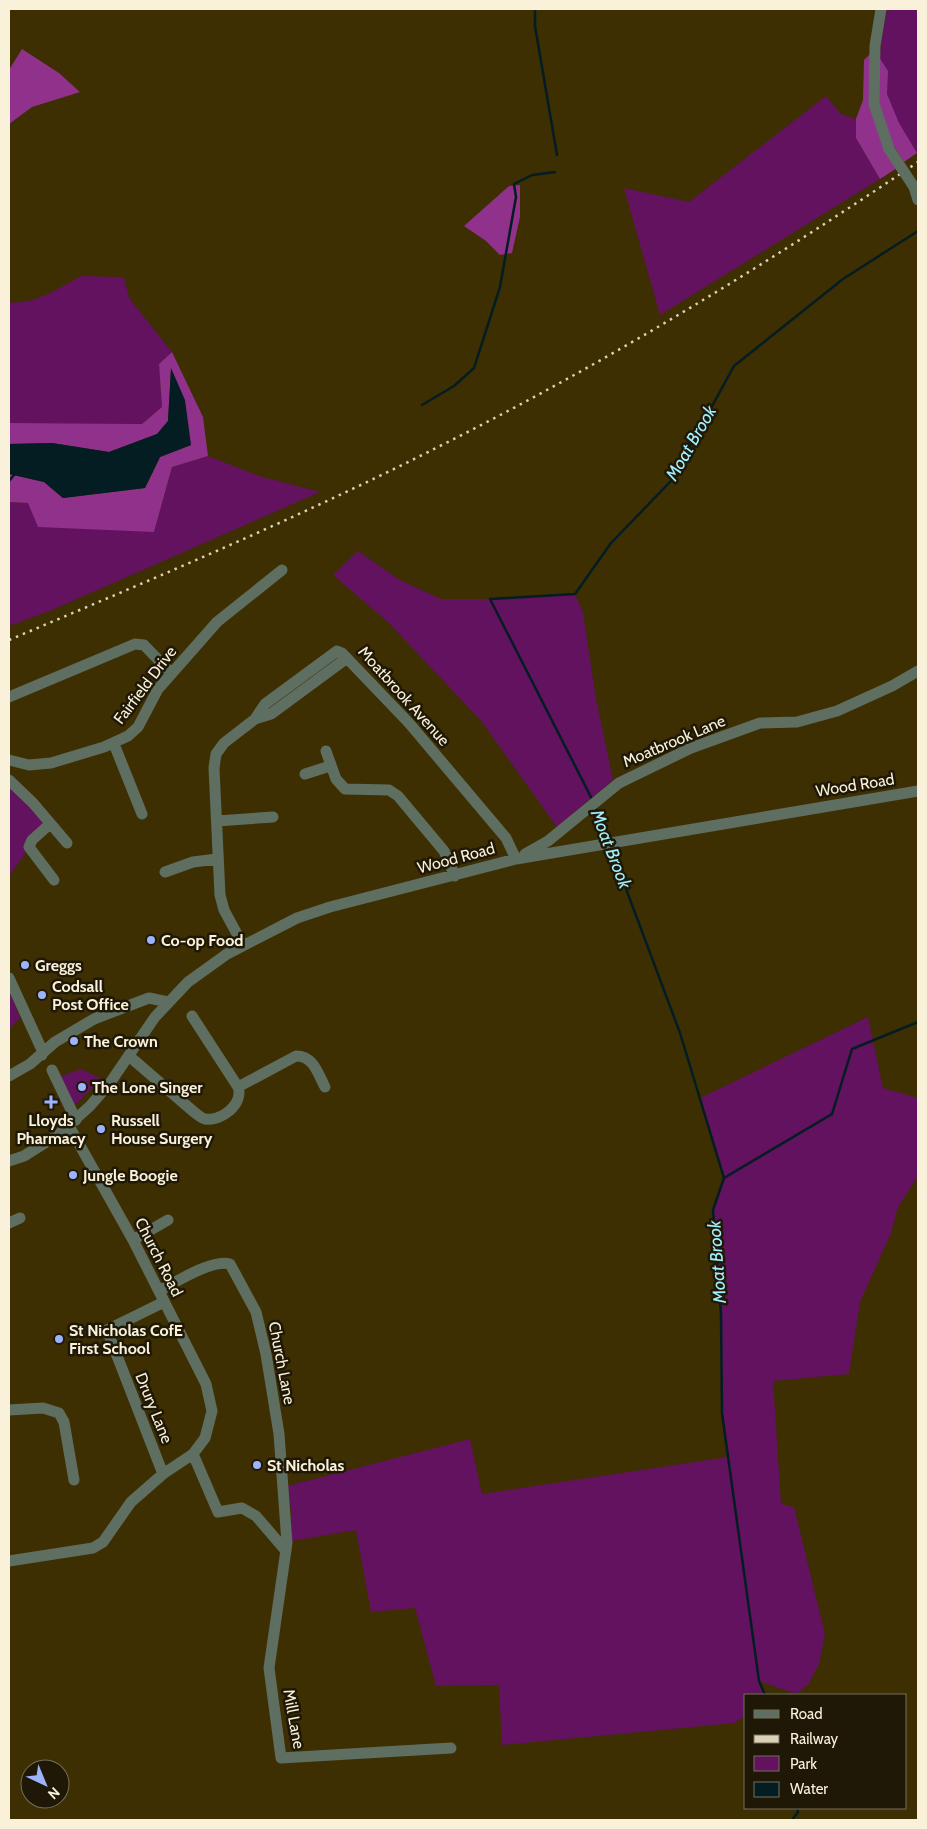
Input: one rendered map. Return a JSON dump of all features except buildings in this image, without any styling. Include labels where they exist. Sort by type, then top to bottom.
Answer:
[{"type":"street","points":[[881,9],[875,46],[874,104],[889,149],[914,187],[918,200]]},
{"type":"street","name":"Fairfield Drive","points":[[9,760],[29,765],[51,763],[114,744],[128,736],[138,727],[152,700],[171,673],[217,622],[282,570]]},
{"type":"street","points":[[9,697],[135,644],[144,645],[171,673]]},
{"type":"street","name":"Moatbrook Avenue","points":[[242,945],[221,902],[214,768],[216,754],[224,743],[255,719],[265,704],[334,652],[340,651],[409,723],[506,838],[516,859]]},
{"type":"street","name":"Moatbrook Lane","points":[[516,859],[548,841],[619,783],[691,748],[760,723],[797,722],[837,710],[892,686],[918,672]]},
{"type":"street","points":[[114,744],[142,814]]},
{"type":"street","points":[[326,751],[336,779],[345,789],[389,790],[398,796],[444,851],[455,876]]},
{"type":"street","points":[[305,774],[330,766]]},
{"type":"street","points":[[9,780],[33,803],[66,843]]},
{"type":"street","name":"Wood Road","points":[[9,1161],[24,1156],[73,1123],[100,1096],[168,1002],[204,970],[242,945],[277,927],[314,912],[516,859],[918,791]]},
{"type":"street","points":[[217,821],[273,817]]},
{"type":"street","points":[[50,824],[32,840],[29,847],[54,880]]},
{"type":"street","points":[[165,872],[193,862],[218,859]]},
{"type":"street","points":[[9,978],[42,1050],[42,1055]]},
{"type":"street","points":[[9,1076],[42,1055],[55,1042],[94,1019],[149,998],[168,1002]]},
{"type":"street","points":[[129,1056],[194,1112],[206,1119],[217,1117],[235,1106],[239,1095],[238,1087],[192,1016]]},
{"type":"street","points":[[238,1087],[290,1059],[302,1056],[314,1065],[325,1087]]},
{"type":"street","name":"Church Road","points":[[9,1562],[93,1548],[103,1542],[131,1502],[163,1474],[193,1454],[205,1438],[212,1411],[206,1384],[73,1123],[52,1070]]},
{"type":"street","points":[[9,1223],[20,1218]]},
{"type":"street","points":[[134,1240],[168,1220]]},
{"type":"street","name":"Church Lane","points":[[159,1291],[197,1272],[225,1263],[230,1264],[256,1312],[266,1354],[279,1434],[286,1503],[286,1551]]},
{"type":"street","name":"Drury Lane","points":[[163,1474],[107,1330],[164,1302]]},
{"type":"street","points":[[9,1410],[43,1408],[59,1413],[64,1422],[74,1480]]},
{"type":"street","points":[[193,1454],[218,1512],[242,1508],[256,1516],[286,1551]]},
{"type":"street","name":"Mill Lane","points":[[286,1551],[269,1668],[281,1758],[451,1748]]},
{"type":"green space","points":[[887,9],[918,9],[917,153],[892,110],[886,88],[886,73],[879,57]]},
{"type":"green space","points":[[826,96],[841,114],[856,119],[856,138],[880,179],[660,315],[624,188],[689,202]]},
{"type":"green space","points":[[81,276],[124,277],[129,298],[172,352],[159,364],[162,407],[142,424],[9,423],[9,302],[27,301],[37,298]]},
{"type":"green space","points":[[208,456],[259,476],[320,492],[52,610],[9,626],[9,502],[28,503],[154,532],[172,467]]},
{"type":"green space","points":[[358,551],[400,580],[441,599],[490,599],[575,594],[583,613],[596,699],[613,780],[557,827],[482,722],[389,623],[333,575]]},
{"type":"green space","points":[[9,784],[30,804],[45,826],[9,876]]},
{"type":"green space","points":[[11,995],[20,1018],[9,1029],[9,996]]},
{"type":"green space","points":[[868,1017],[883,1088],[918,1098],[918,1176],[898,1207],[891,1233],[860,1302],[849,1374],[773,1381],[781,1504],[794,1507],[825,1634],[819,1664],[808,1685],[796,1694],[759,1681],[765,1694],[744,1694],[744,1716],[735,1723],[502,1745],[499,1685],[436,1686],[415,1608],[371,1612],[356,1530],[292,1541],[291,1509],[287,1486],[470,1439],[482,1494],[728,1457],[722,1413],[721,1314],[713,1210],[724,1178],[700,1098]]},
{"type":"green space","points":[[81,1069],[102,1079],[74,1106],[61,1076]]},
{"type":"shaded area","points":[[22,49],[59,73],[80,92],[32,107],[9,124],[9,70]]},
{"type":"shaded area","points":[[870,54],[879,57],[888,71],[887,94],[899,123],[917,153],[904,162],[894,146],[885,152],[897,168],[880,179],[856,138],[856,119],[863,100],[864,60]]},
{"type":"shaded area","points":[[520,185],[520,217],[512,253],[500,255],[486,241],[464,226],[509,186]]},
{"type":"shaded area","points":[[172,352],[203,417],[208,456],[172,467],[154,532],[38,527],[28,503],[9,502],[9,474],[44,482],[63,498],[145,488],[160,457],[191,445],[171,370],[168,421],[157,434],[109,452],[52,443],[9,444],[9,423],[142,424],[162,407],[159,364]]},
{"type":"water","points":[[171,368],[185,400],[191,445],[160,457],[145,488],[63,498],[44,482],[9,474],[9,444],[52,443],[109,452],[157,434],[168,421]]},
{"type":"waterway","points":[[535,9],[535,26],[557,155]]},
{"type":"waterway","points":[[422,405],[454,386],[474,368],[500,287],[516,197],[514,184],[532,175],[555,172]]},
{"type":"waterway","name":"Moat Brook","points":[[593,801],[490,599],[575,594],[611,543],[671,481],[734,366],[843,279],[918,231]]},
{"type":"waterway","points":[[9,481],[14,475]]},
{"type":"waterway","name":"Moat Brook","points":[[595,806],[608,841]]},
{"type":"waterway","name":"Moat Brook","points":[[610,846],[680,1033],[724,1178],[713,1210],[721,1314],[722,1413],[759,1681],[765,1694]]},
{"type":"waterway","points":[[724,1178],[832,1114],[852,1049],[918,1022]]},
{"type":"waterway","name":"Moat Brook","points":[[792,1820],[798,1812],[797,1809]]},
{"type":"railway","points":[[9,640],[171,571],[332,499],[500,415],[622,348],[742,276],[918,162]]},
{"type":"place","name":"Co-op Food","points":[[151,940]]},
{"type":"place","name":"Greggs","points":[[25,965]]},
{"type":"place","name":"Codsall Post Office","points":[[42,995]]},
{"type":"place","name":"The Crown","points":[[74,1041]]},
{"type":"place","name":"The Lone Singer","points":[[82,1087]]},
{"type":"place","name":"Lloyds Pharmacy","points":[[51,1102]]},
{"type":"place","name":"Russell House Surgery","points":[[101,1129]]},
{"type":"place","name":"Jungle Boogie","points":[[73,1175]]},
{"type":"place","name":"St Nicholas CofE First School","points":[[59,1339]]},
{"type":"place","name":"St Nicholas","points":[[257,1465]]}]
